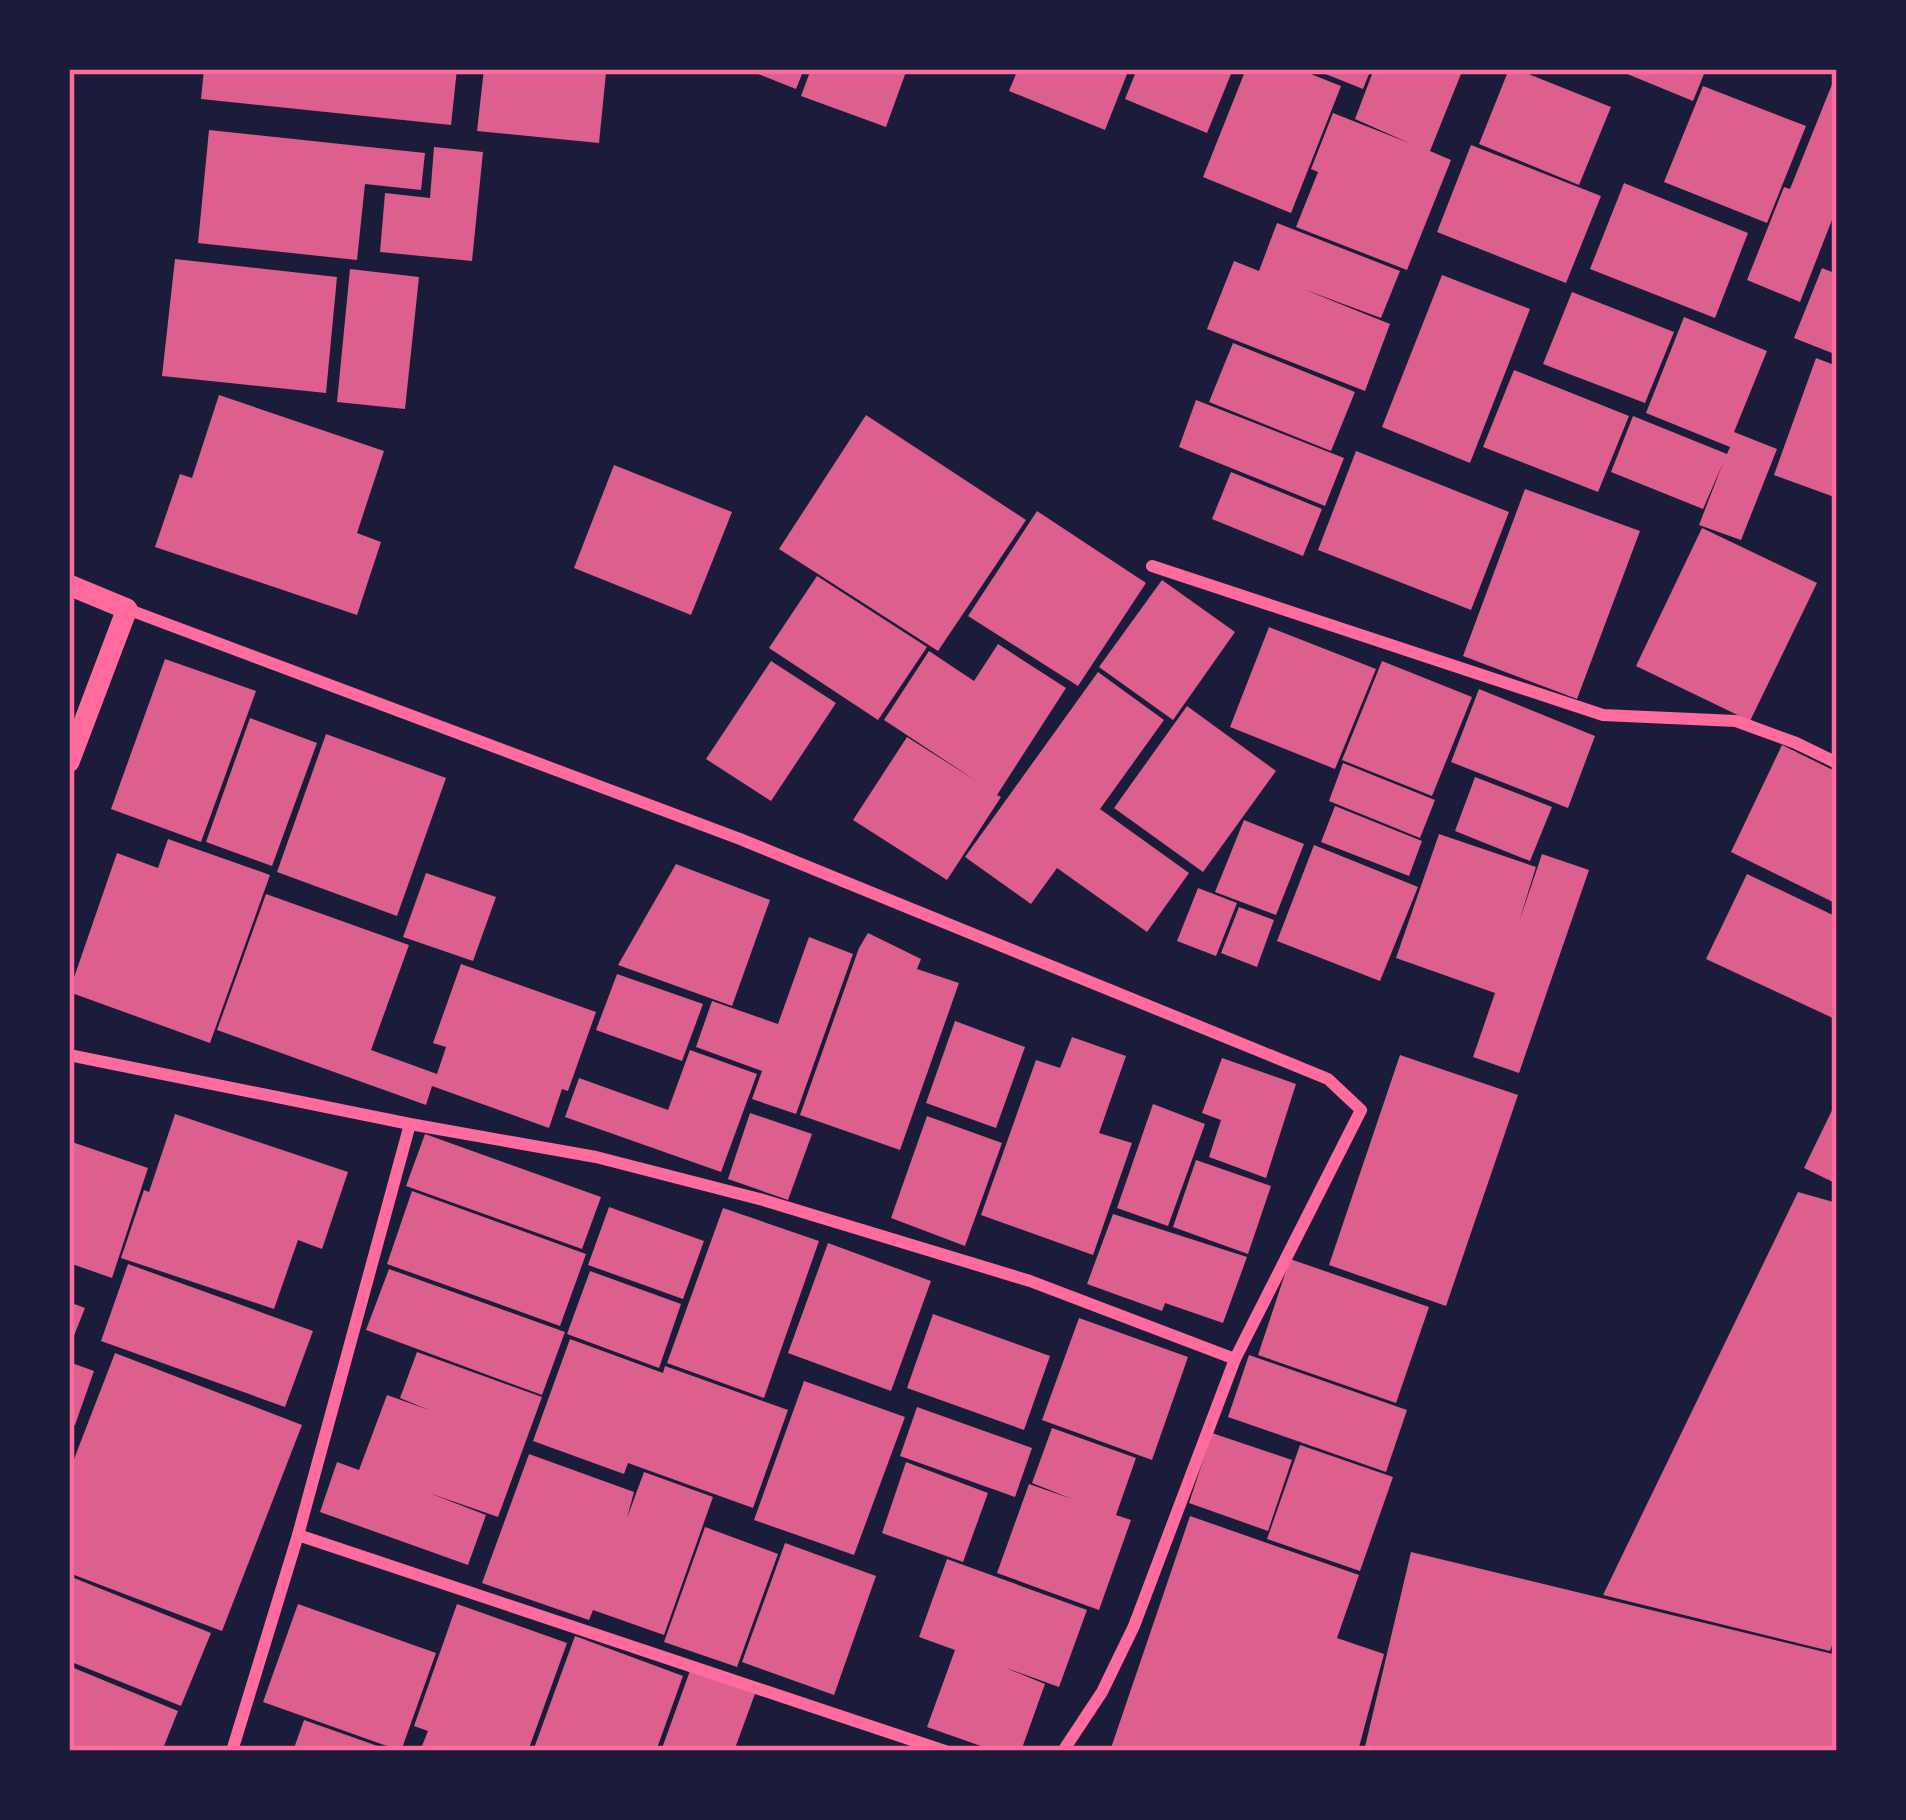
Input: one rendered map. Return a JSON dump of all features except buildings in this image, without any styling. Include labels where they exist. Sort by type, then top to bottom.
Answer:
[{"type":"street","points":[[1152,566],[1603,716],[1736,721],[1837,763]]},
{"type":"street","points":[[69,585],[740,839],[1328,1079],[1361,1110],[1235,1359],[1134,1626],[1102,1692],[1064,1751]]},
{"type":"street","points":[[69,761],[127,609]]},
{"type":"street","points":[[69,1055],[596,1157],[763,1200],[1030,1281],[1235,1359]]},
{"type":"street","points":[[232,1751],[298,1535],[410,1124]]},
{"type":"street","points":[[298,1535],[945,1751]]}]
